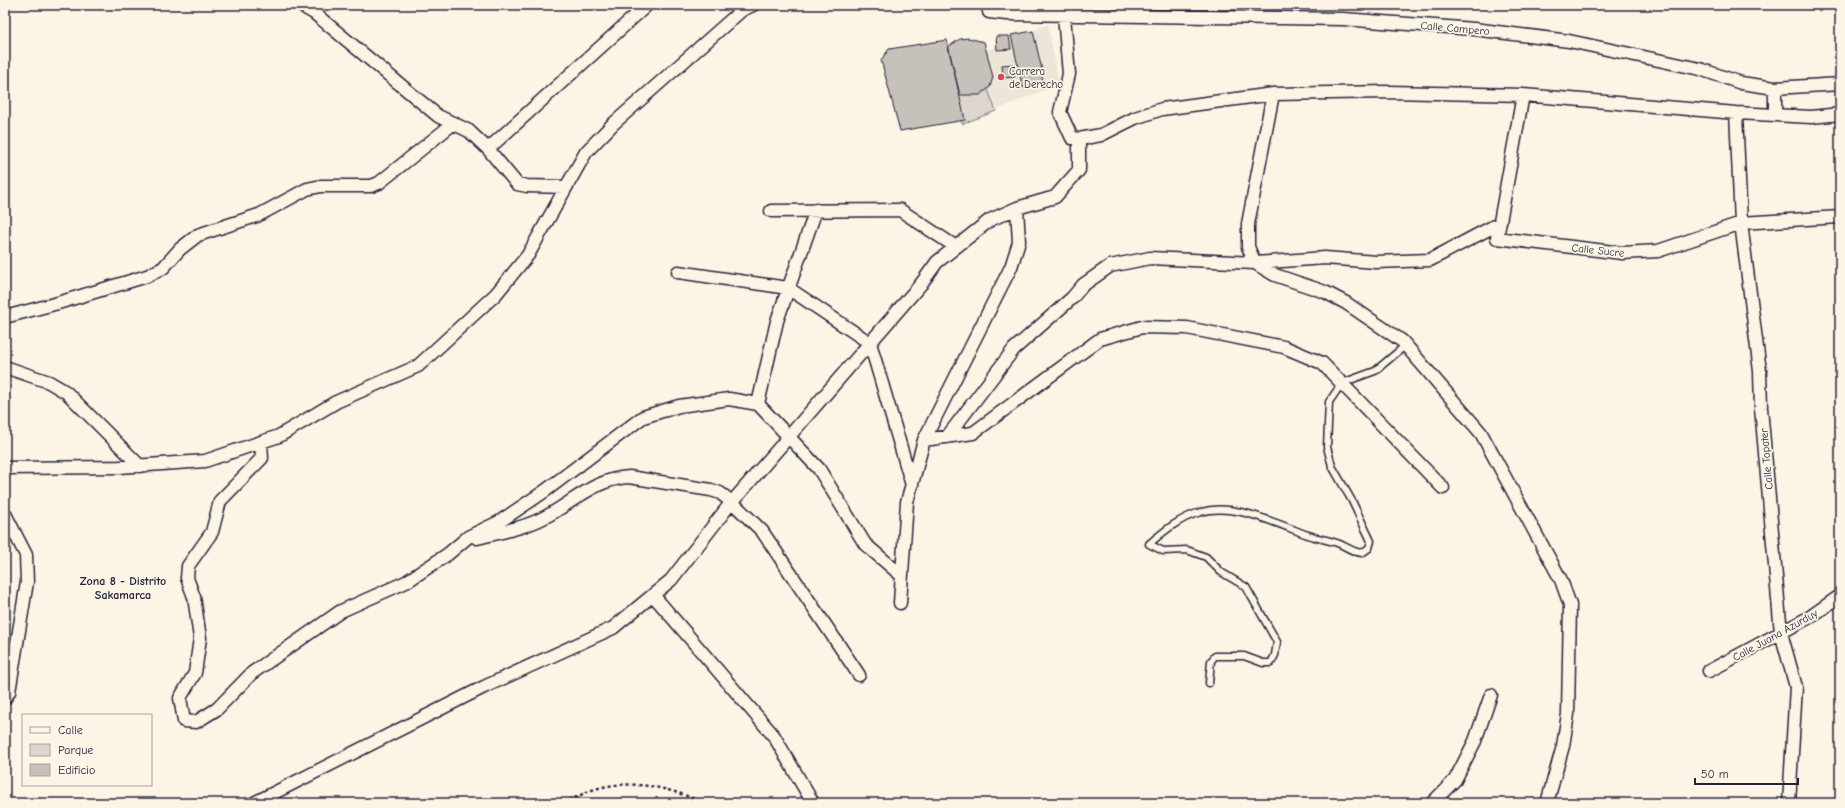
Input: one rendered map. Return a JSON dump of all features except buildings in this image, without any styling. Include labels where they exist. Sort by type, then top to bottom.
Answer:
[{"type":"street","points":[[300,5],[314,14],[438,116],[469,131],[488,149],[517,184],[527,186],[566,186]]},
{"type":"street","points":[[488,149],[647,5]]},
{"type":"street","points":[[5,468],[140,466],[205,461],[279,436],[336,402],[418,366],[496,294],[528,255],[586,152],[613,124],[742,10],[753,5]]},
{"type":"street","name":"Calle Campero","points":[[989,5],[989,12],[1064,16],[1343,19],[1474,29],[1568,41],[1700,69],[1741,83],[1775,88],[1840,84]]},
{"type":"street","points":[[1064,16],[1069,74],[1060,112],[1072,138],[1079,139],[1101,134],[1135,118],[1162,108],[1273,94],[1389,92],[1523,95],[1736,113],[1811,117],[1840,114]]},
{"type":"street","points":[[1775,88],[1775,115]]},
{"type":"street","points":[[1273,94],[1248,224],[1248,247],[1255,263],[1275,275],[1325,292],[1346,303],[1406,345],[1481,432],[1561,580],[1570,604],[1568,714],[1563,746],[1547,803]]},
{"type":"street","name":"Calle Sucre","points":[[1523,95],[1497,238],[1622,253],[1658,251],[1741,223],[1840,217]]},
{"type":"street","name":"Calle Topater","points":[[1736,113],[1741,223],[1760,371],[1762,416],[1781,634],[1796,687],[1790,803]]},
{"type":"street","points":[[5,317],[58,303],[147,276],[163,268],[180,249],[198,235],[259,215],[307,189],[321,186],[370,186],[379,183],[454,123]]},
{"type":"street","points":[[254,803],[484,687],[613,628],[671,580],[732,502],[921,284],[937,262],[990,220],[1017,208],[1055,197],[1067,185],[1079,170],[1079,139]]},
{"type":"street","points":[[900,603],[907,502],[924,440],[1012,267],[1019,242],[1017,208]]},
{"type":"street","points":[[758,404],[777,322],[816,210]]},
{"type":"street","points":[[771,211],[900,210],[956,247]]},
{"type":"street","points":[[947,437],[1014,349],[1072,298],[1083,285],[1110,266],[1150,258],[1255,263],[1325,258],[1376,262],[1430,260],[1500,223]]},
{"type":"street","points":[[678,272],[788,288],[870,343],[912,485]]},
{"type":"street","points":[[924,440],[973,434],[1100,339],[1142,327],[1187,328],[1284,347],[1322,363],[1443,488]]},
{"type":"street","points":[[5,367],[49,382],[66,392],[140,466]]},
{"type":"street","points":[[261,442],[262,458],[220,501],[212,532],[188,566],[187,578],[194,597],[200,638],[195,673],[180,698],[184,721],[196,722],[217,709],[252,674],[341,611],[406,582],[448,554],[468,537],[499,522],[546,492],[642,417],[679,406],[729,399],[758,404],[790,436],[819,469],[865,544],[902,576]]},
{"type":"street","points":[[462,541],[524,526],[547,516],[601,482],[615,478],[628,477],[711,490],[720,493],[732,502],[762,531],[859,675]]},
{"type":"street","points":[[5,514],[26,555],[27,582],[9,692],[5,698]]},
{"type":"street","points":[[653,595],[774,736],[813,803]]},
{"type":"street","name":"Calle Juana Azurduy","points":[[1709,671],[1781,634],[1810,617],[1840,596]]},
{"type":"street","points":[[1432,803],[1455,780],[1475,741],[1491,695]]},
{"type":"lane","points":[[1209,683],[1211,661],[1215,656],[1244,656],[1263,663],[1271,663],[1275,655],[1277,642],[1246,586],[1221,572],[1206,557],[1187,550],[1163,551],[1149,544],[1178,522],[1202,511],[1228,510],[1255,515],[1308,535],[1340,544],[1353,552],[1362,553],[1370,548],[1371,541],[1352,501],[1332,466],[1327,447],[1329,402],[1342,384],[1375,371],[1406,345]]},
{"type":"path","points":[[564,803],[593,790],[612,786],[637,785],[659,788],[703,803]]},
{"type":"shaded area","name":"Carrera de Derecho","points":[[1048,24],[1059,84],[962,124],[975,56]]},
{"type":"green space","points":[[975,56],[996,111],[962,124],[941,69]]},
{"type":"place","name":"Carrera de Derecho","points":[[1001,77]]},
{"type":"district","name":"Zona 8 - Distrito Sakamarca","points":[[123,588]]}]
